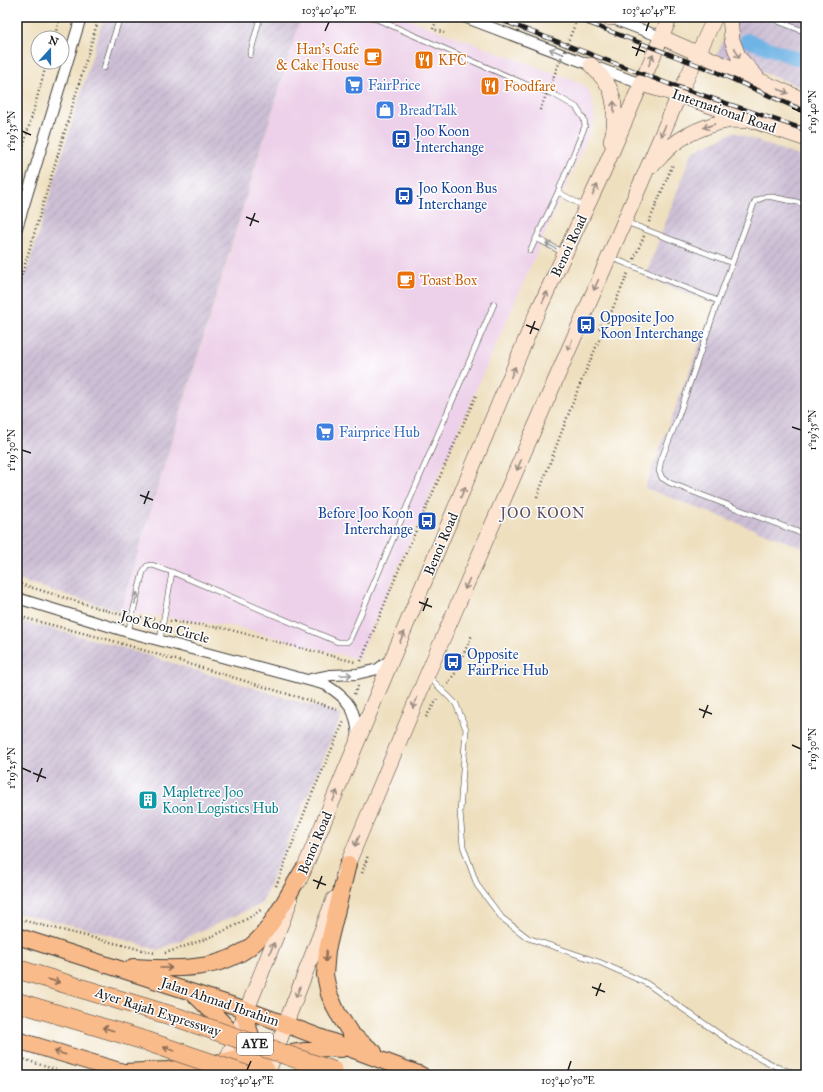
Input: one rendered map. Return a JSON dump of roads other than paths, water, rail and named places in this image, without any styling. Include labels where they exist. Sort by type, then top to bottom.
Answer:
[{"type":"highway","name":"Ayer Rajah Expressway","points":[[17,969],[176,1017],[338,1073]]},
{"type":"highway","name":"AYE","points":[[17,1002],[146,1041],[262,1064]]},
{"type":"main road","name":"Benoi Road","points":[[224,1070],[245,1013],[303,870],[536,315],[603,172],[670,17]]},
{"type":"main road","points":[[262,1064],[286,1025],[348,864],[428,675],[625,222],[645,172],[715,17]]},
{"type":"main road","points":[[730,17],[732,40],[739,58],[761,81]]},
{"type":"main road","points":[[661,37],[806,101]]},
{"type":"main road","points":[[591,65],[609,88],[614,102],[614,134],[603,167],[603,172]]},
{"type":"main road","name":"International Road","points":[[641,84],[679,95],[806,139]]},
{"type":"main road","points":[[645,172],[674,144],[697,130],[720,122],[740,120],[775,128]]},
{"type":"main road","points":[[348,864],[327,950],[325,975],[329,994],[337,1012],[350,1034],[386,1061]]},
{"type":"main road","points":[[113,966],[184,968],[207,966],[233,958],[248,948],[263,934],[303,870]]},
{"type":"main road","name":"Jalan Ahmad Ibrahim","points":[[17,936],[191,992],[245,1013],[286,1025],[421,1075]]},
{"type":"main road","points":[[191,992],[262,1064]]},
{"type":"main road","points":[[245,1013],[262,1064]]},
{"type":"main road","points":[[17,1040],[128,1074],[168,1070],[224,1070],[262,1064],[282,1055],[325,1048],[353,1049]]},
{"type":"street","points":[[17,228],[21,200],[81,17]]},
{"type":"street","points":[[464,17],[641,84]]},
{"type":"street","points":[[610,17],[661,37]]},
{"type":"street","name":"Joo Koon Circle","points":[[17,598],[128,632],[326,685],[338,692],[353,710],[357,721],[358,740]]},
{"type":"street","name":"Joo Koon Circle","points":[[308,680],[330,676],[357,674],[378,669],[394,656]]},
{"type":"lane","points":[[104,68],[120,17]]},
{"type":"lane","points":[[250,55],[260,17]]},
{"type":"lane","points":[[372,17],[525,84],[555,95],[576,108],[584,119],[585,126],[558,192],[530,251]]},
{"type":"lane","points":[[775,17],[780,22],[806,32]]},
{"type":"lane","points":[[558,192],[586,207]]},
{"type":"lane","points":[[806,205],[767,196],[755,202],[718,301],[677,420],[661,460],[659,471],[662,478],[670,483],[806,535]]},
{"type":"lane","points":[[625,222],[732,263]]},
{"type":"lane","points":[[536,238],[565,254]]},
{"type":"lane","points":[[609,257],[718,301]]},
{"type":"lane","points":[[128,632],[143,572],[147,566],[152,566],[172,572],[338,642],[347,642],[494,304]]},
{"type":"lane","points":[[160,640],[172,572]]},
{"type":"lane","points":[[428,675],[456,704],[466,729],[460,812],[463,846],[477,885],[502,918],[528,938],[599,962],[646,983],[735,1045],[781,1069],[802,1075]]},
{"type":"lane","points":[[17,1074],[21,1075]]},
{"type":"waterway","points":[[747,40],[806,62]]},
{"type":"railway","points":[[493,17],[669,84],[806,130]]},
{"type":"railway","points":[[573,17],[716,72],[806,112]]},
{"type":"place","name":"Han's Cafe & Cake House","points":[[373,57]]},
{"type":"place","name":"KFC","points":[[424,60]]},
{"type":"place","name":"FairPrice","points":[[354,85]]},
{"type":"place","name":"Foodfare","points":[[490,86]]},
{"type":"place","name":"BreadTalk","points":[[385,110]]},
{"type":"place","name":"Joo Koon Interchange","points":[[401,139]]},
{"type":"place","name":"Joo Koon Bus Interchange","points":[[404,196]]},
{"type":"place","name":"Toast Box","points":[[406,280]]},
{"type":"place","name":"Opposite Joo Koon Interchange","points":[[586,325]]},
{"type":"place","name":"Fairprice Hub","points":[[325,432]]},
{"type":"place","name":"Before Joo Koon Interchange","points":[[427,521]]},
{"type":"place","name":"Opposite FairPrice Hub","points":[[453,662]]},
{"type":"place","name":"Mapletree Joo Koon Logistics Hub","points":[[148,800]]},
{"type":"district","name":"JOO KOON","points":[[543,513]]}]
